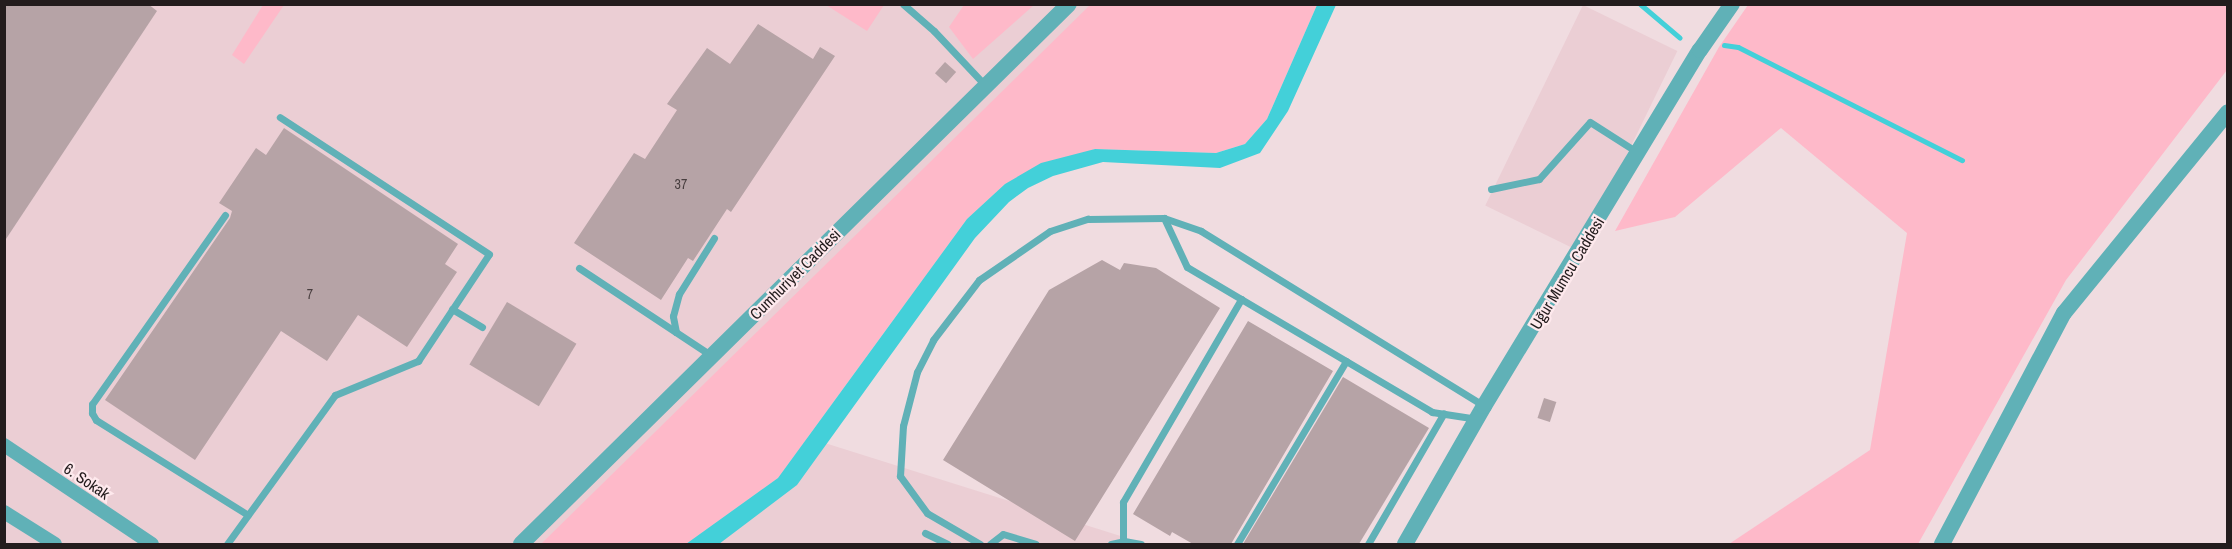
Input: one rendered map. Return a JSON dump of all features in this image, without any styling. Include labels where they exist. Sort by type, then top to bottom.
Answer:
[{"type":"street","name":"Cumhuriyet Caddesi","points":[[521,544],[984,84],[1069,4]]},
{"type":"street","name":"Uğur Mumcu Caddesi","points":[[1405,544],[1480,413],[1732,4]]},
{"type":"street","points":[[1942,544],[2064,313],[2228,112]]},
{"type":"street","name":"6. Sokak","points":[[4,445],[136,540],[152,544]]},
{"type":"street","points":[[4,512],[55,544]]},
{"type":"lane","points":[[903,4],[934,31],[984,84]]},
{"type":"lane","points":[[227,544],[335,395],[418,361],[489,254],[280,117]]},
{"type":"lane","points":[[1491,189],[1539,178],[1590,122],[1639,154]]},
{"type":"lane","points":[[225,215],[92,404],[92,413],[96,420],[248,515]]},
{"type":"lane","points":[[980,544],[927,513],[900,476],[903,426],[917,372],[933,340],[979,280],[1050,231],[1088,219],[1164,218],[1201,231],[1480,413]]},
{"type":"lane","points":[[1164,218],[1187,267],[1432,412],[1480,413]]},
{"type":"lane","points":[[676,332],[673,316],[679,294],[714,238]]},
{"type":"lane","points":[[579,268],[712,356]]},
{"type":"lane","points":[[1123,541],[1123,502],[1241,299]]},
{"type":"lane","points":[[452,309],[482,327]]},
{"type":"lane","points":[[1237,544],[1346,361]]},
{"type":"lane","points":[[1368,544],[1444,413]]},
{"type":"lane","points":[[925,533],[948,544]]},
{"type":"lane","points":[[990,544],[1003,534],[1035,544]]},
{"type":"lane","points":[[1111,544],[1123,541],[1141,544]]},
{"type":"shaded area","points":[[884,4],[867,31],[826,5]]},
{"type":"shaded area","points":[[4,5],[1271,5],[1079,106],[793,433],[1146,544],[5,544]]},
{"type":"shaded area","points":[[263,5],[284,5],[244,64],[232,55]]},
{"type":"shaded area","points":[[964,5],[1034,5],[973,59],[949,27]]},
{"type":"shaded area","points":[[1090,5],[1317,5],[1267,119],[1245,144],[1216,153],[1095,149],[1005,184],[967,219],[778,478],[686,544],[541,544]]},
{"type":"shaded area","points":[[1583,5],[1677,51],[1580,251],[1485,205]]},
{"type":"shaded area","points":[[1748,5],[2227,5],[2227,70],[2066,280],[1918,544],[1729,544],[1870,450],[1907,233],[1781,128],[1675,217],[1615,231],[1719,47]]},
{"type":"water","points":[[1317,5],[1336,5],[1288,111],[1260,153],[1220,168],[1103,162],[1053,176],[1028,188],[1009,202],[975,238],[797,485],[719,544],[686,544],[778,478],[967,219],[1005,184],[1041,163],[1095,149],[1216,153],[1245,144],[1267,119]]},
{"type":"building","points":[[4,4],[148,4],[157,11],[4,242]]},
{"type":"building","points":[[758,24],[813,59],[820,47],[835,56],[731,212],[727,209],[693,261],[688,258],[661,300],[574,243],[634,153],[645,159],[677,110],[667,104],[707,48],[730,64]]},
{"type":"building","points":[[945,62],[956,72],[946,83],[935,73]]},
{"type":"building","points":[[284,128],[458,244],[445,264],[457,272],[407,347],[358,315],[327,361],[281,331],[195,460],[105,400],[230,218],[232,211],[219,203],[256,148],[266,155]]},
{"type":"building","points":[[1102,260],[1120,270],[1124,263],[1156,268],[1220,308],[1075,541],[943,460],[1049,290]]},
{"type":"building","points":[[507,302],[576,344],[539,406],[469,365]]},
{"type":"building","points":[[1248,321],[1333,371],[1231,544],[1193,544],[1172,532],[1170,536],[1133,514]]},
{"type":"building","points":[[1343,377],[1429,428],[1359,544],[1243,544]]},
{"type":"building","points":[[1544,398],[1556,402],[1550,422],[1538,418]]},
{"type":"waterway","points":[[1640,4],[1680,38]]},
{"type":"waterway","points":[[1724,45],[1738,47],[1962,160]]}]
